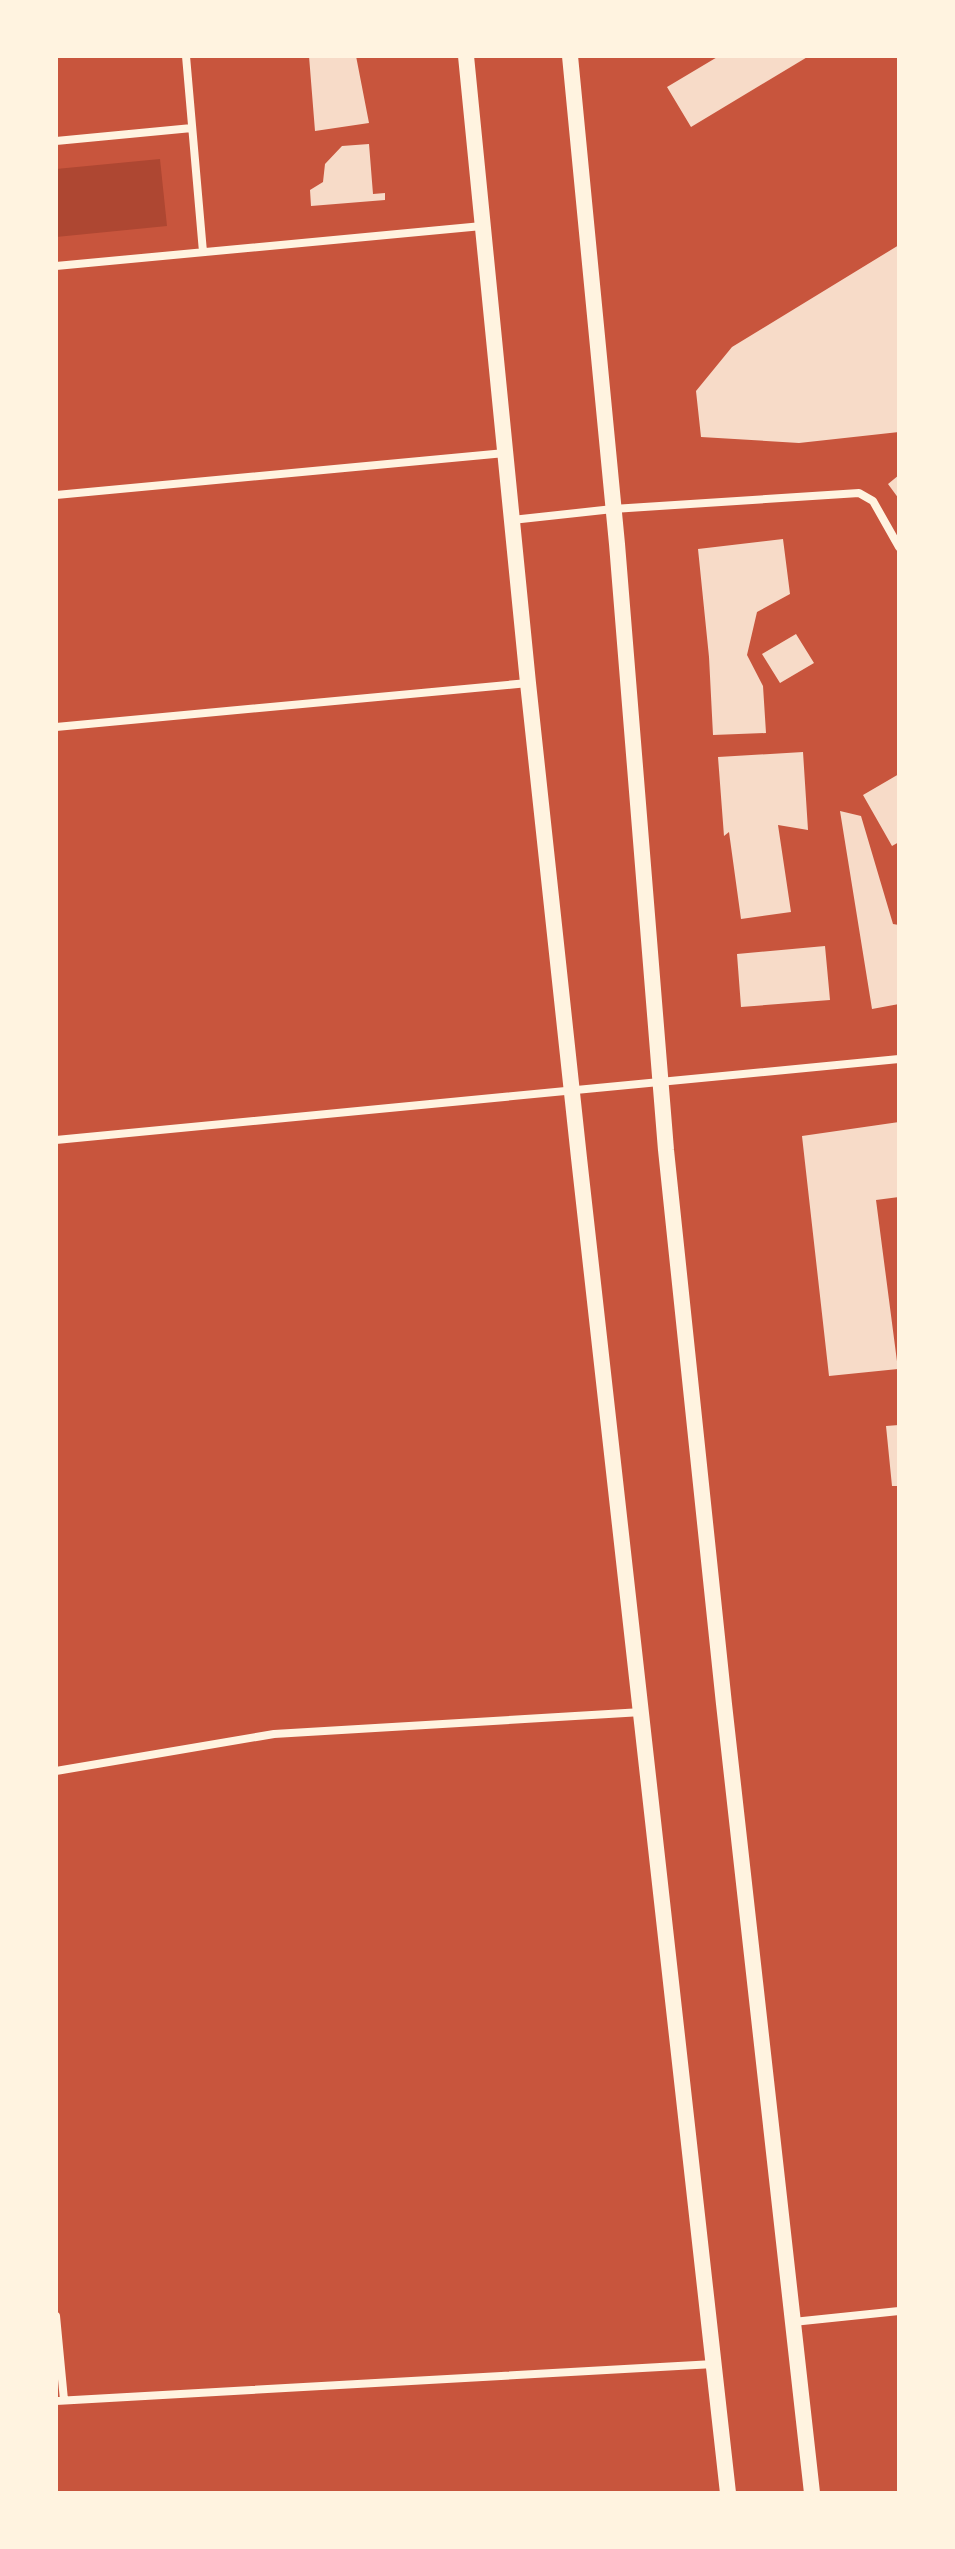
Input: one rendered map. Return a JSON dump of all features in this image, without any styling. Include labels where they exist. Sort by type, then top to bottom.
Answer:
[{"type":"main road","points":[[466,56],[571,1090],[728,2493]]},
{"type":"main road","points":[[570,56],[613,509],[659,1083],[722,1692],[812,2493]]},
{"type":"street","points":[[186,56],[203,252]]},
{"type":"street","points":[[56,141],[192,128]]},
{"type":"street","points":[[56,266],[482,226]]},
{"type":"street","points":[[56,495],[506,453]]},
{"type":"street","points":[[512,520],[613,509],[859,493],[873,501],[899,547]]},
{"type":"street","points":[[56,727],[528,683]]},
{"type":"street","points":[[56,1140],[899,1059]]},
{"type":"street","points":[[56,1771],[274,1734],[642,1712]]},
{"type":"street","points":[[792,2322],[899,2311]]},
{"type":"street","points":[[56,2316],[60,2401],[715,2364]]},
{"type":"shaded area","points":[[160,159],[167,226],[56,237],[56,169]]},
{"type":"building","points":[[309,56],[356,56],[369,123],[315,131]]},
{"type":"building","points":[[719,56],[809,56],[691,127],[667,87]]},
{"type":"building","points":[[369,144],[373,194],[385,193],[385,200],[311,206],[310,190],[323,182],[325,164],[342,146]]},
{"type":"building","points":[[899,245],[899,432],[799,443],[701,437],[696,391],[732,347]]},
{"type":"building","points":[[899,475],[899,499],[888,484]]},
{"type":"building","points":[[783,539],[790,594],[757,612],[747,655],[763,686],[766,733],[713,735],[698,549]]},
{"type":"building","points":[[796,634],[814,663],[780,683],[762,654]]},
{"type":"building","points":[[803,752],[808,830],[778,825],[791,912],[741,919],[729,832],[724,836],[718,757]]},
{"type":"building","points":[[899,774],[899,842],[892,846],[863,795]]},
{"type":"building","points":[[840,811],[861,816],[893,924],[899,925],[899,1004],[872,1009]]},
{"type":"building","points":[[825,946],[830,1000],[741,1007],[737,954]]},
{"type":"building","points":[[899,1122],[899,1197],[876,1200],[898,1369],[829,1376],[802,1136]]},
{"type":"building","points":[[899,1425],[899,1486],[892,1486],[886,1426]]}]
